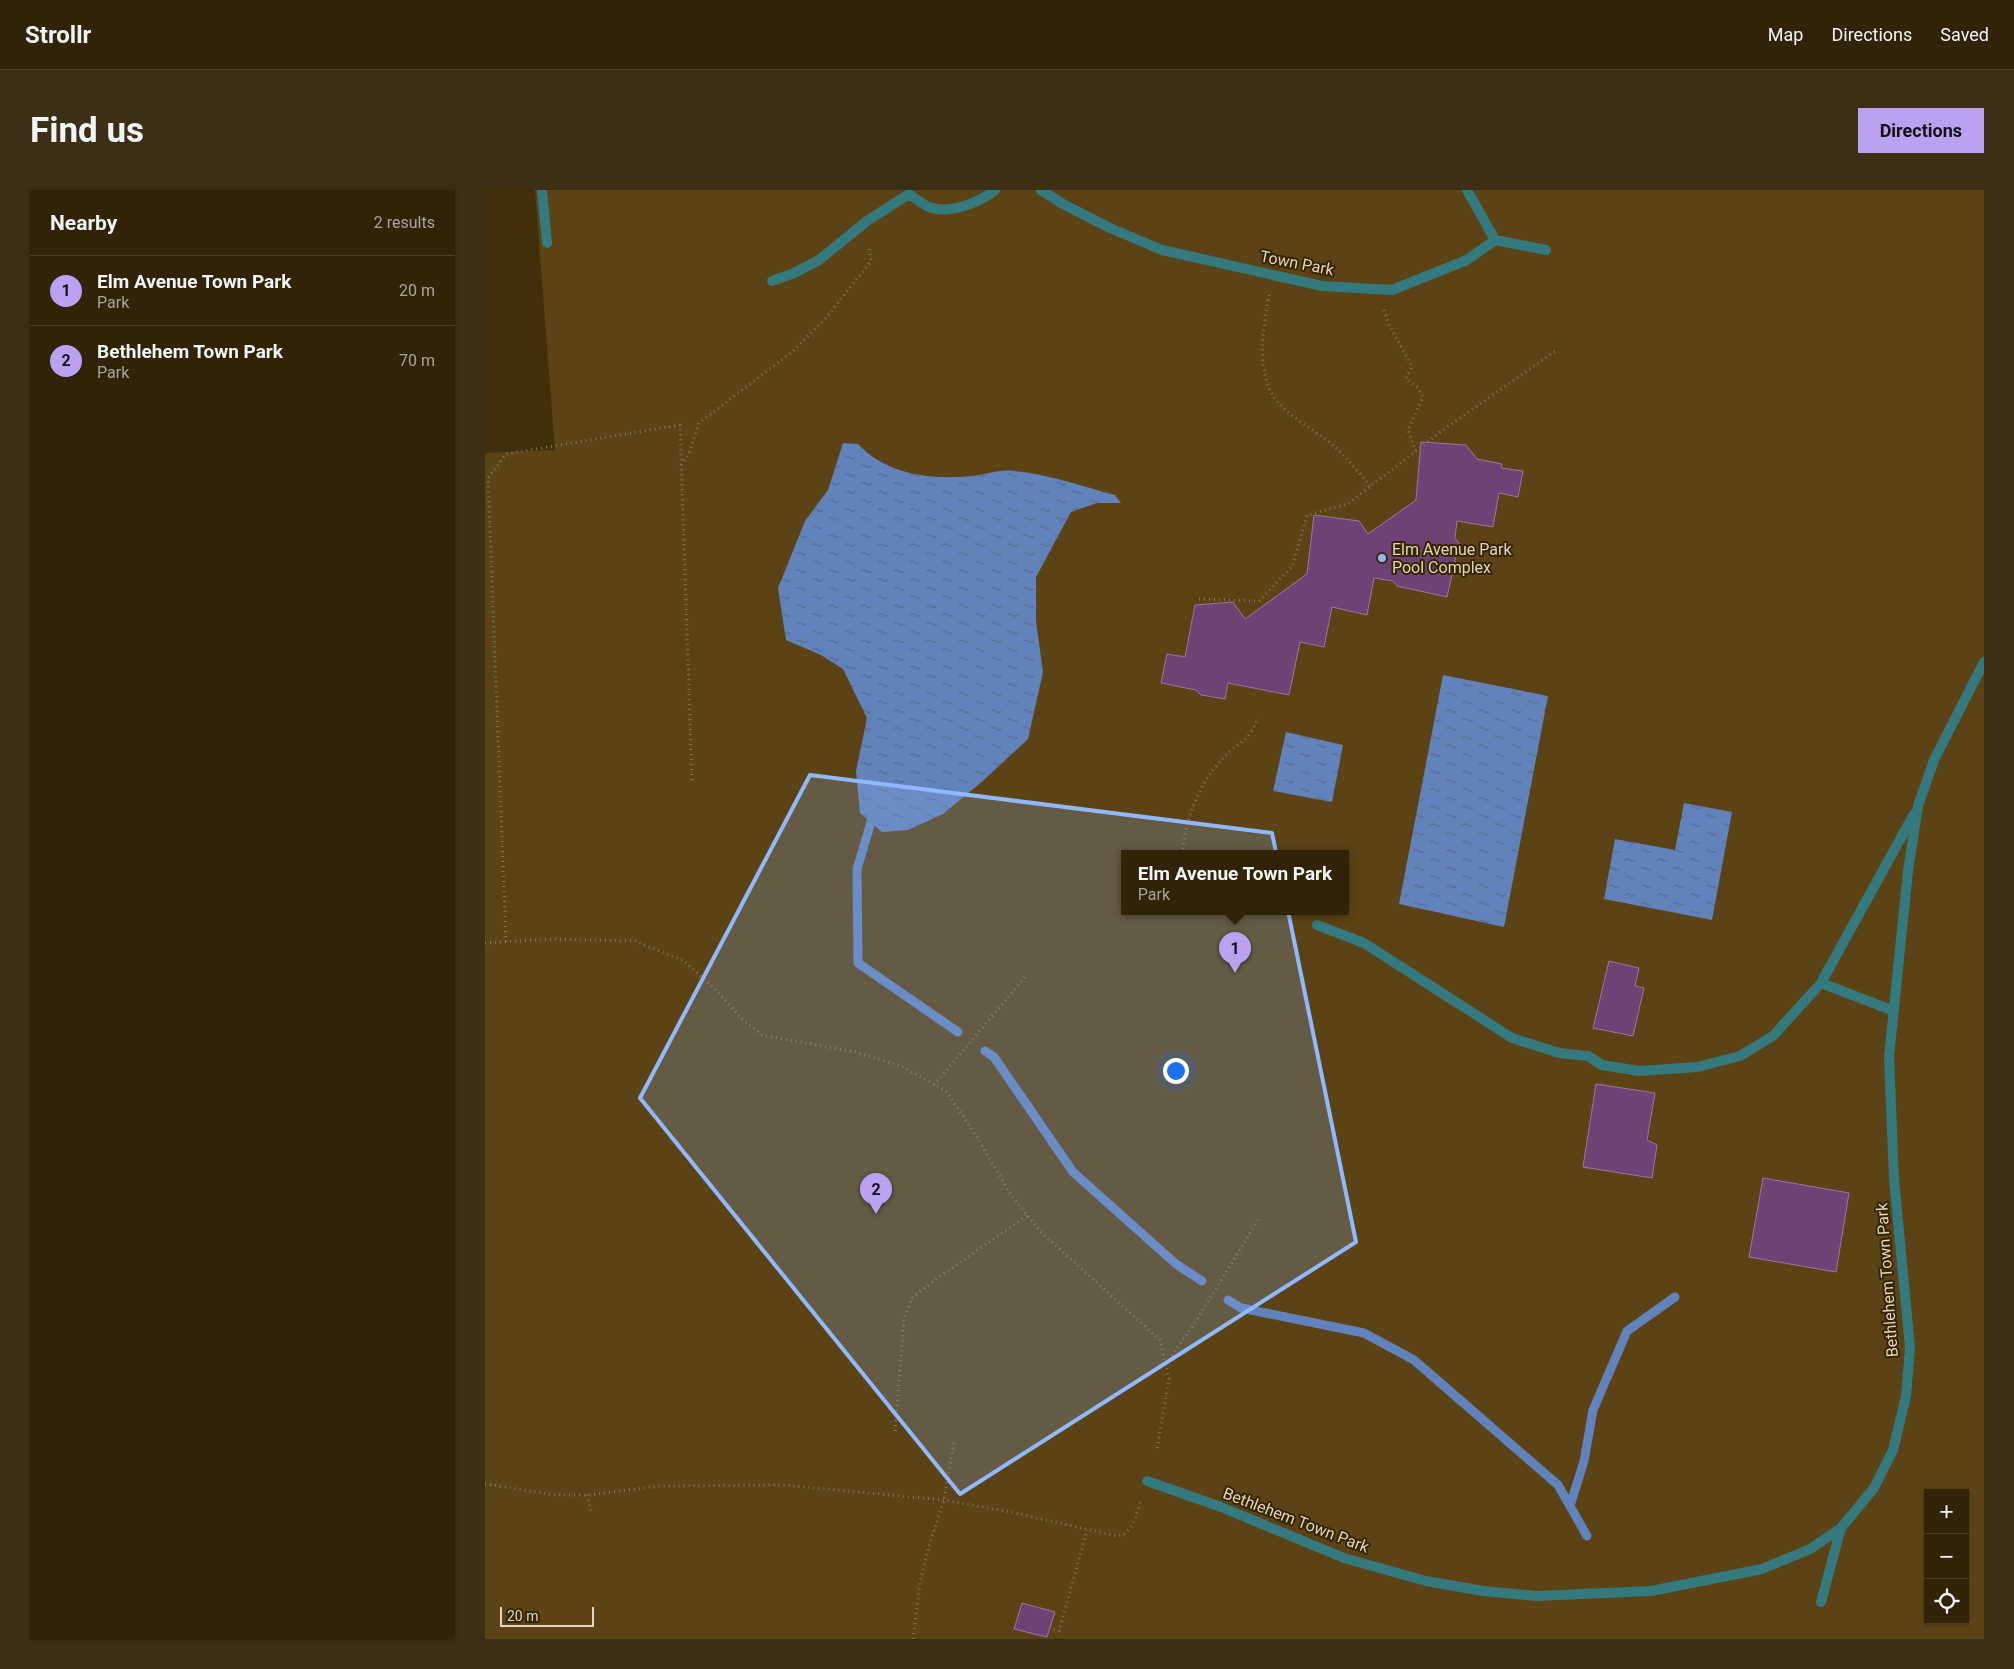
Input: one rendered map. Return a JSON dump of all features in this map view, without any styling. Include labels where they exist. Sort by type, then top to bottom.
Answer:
[{"type":"lane","points":[[542,190],[547,243]]},
{"type":"lane","points":[[772,281],[794,273],[819,260],[867,221],[909,192],[930,208],[958,208],[984,199],[995,190]]},
{"type":"lane","name":"Town Park","points":[[1041,190],[1063,204],[1110,228],[1162,250],[1322,286],[1392,290],[1467,260],[1495,240]]},
{"type":"lane","points":[[1467,190],[1495,240],[1546,250]]},
{"type":"lane","name":"Bethlehem Town Park","points":[[1147,1481],[1221,1506],[1344,1558],[1426,1581],[1483,1591],[1537,1596],[1651,1592],[1763,1570],[1810,1549],[1841,1528],[1874,1488],[1893,1450],[1906,1396],[1910,1348],[1894,1179],[1889,1058],[1908,871],[1918,806],[1934,760],[1984,662]]},
{"type":"lane","points":[[1317,925],[1364,943],[1513,1038],[1559,1053],[1587,1056],[1601,1066],[1639,1071],[1698,1067],[1740,1056],[1773,1036],[1821,983],[1918,806]]},
{"type":"lane","points":[[1821,983],[1894,1011]]},
{"type":"lane","points":[[1821,1602],[1841,1528]]},
{"type":"path","points":[[681,465],[689,454],[699,423],[792,352],[826,318],[855,282],[871,261],[867,221]]},
{"type":"path","points":[[1273,275],[1261,353],[1267,383],[1280,404],[1334,446],[1371,486]]},
{"type":"path","points":[[1375,289],[1389,325],[1412,366],[1406,378],[1417,387],[1423,397],[1408,430],[1416,452]]},
{"type":"path","points":[[1199,599],[1259,601],[1292,567],[1307,515],[1347,504],[1439,433],[1558,349]]},
{"type":"path","points":[[506,942],[488,478],[506,454],[680,425],[691,782]]},
{"type":"path","points":[[1182,850],[1193,805],[1206,779],[1228,752],[1248,736],[1258,718]]},
{"type":"path","points":[[485,943],[551,939],[635,941],[684,962],[714,988],[743,1020],[762,1035],[855,1052],[901,1066],[946,1091],[977,1137],[1011,1195],[1041,1232],[1161,1340],[1169,1379],[1157,1448]]},
{"type":"path","points":[[934,1085],[1026,976]]},
{"type":"path","points":[[895,1431],[904,1319],[912,1298],[1028,1216]]},
{"type":"path","points":[[1165,1364],[1198,1318],[1258,1220]]},
{"type":"path","points":[[913,1639],[915,1615],[924,1566],[944,1500],[954,1442]]},
{"type":"path","points":[[485,1484],[556,1495],[587,1494],[661,1486],[783,1485],[944,1500],[1123,1536],[1131,1526],[1143,1494]]},
{"type":"path","points":[[587,1494],[591,1511]]},
{"type":"path","points":[[1049,1628],[1059,1631],[1087,1530]]},
{"type":"highlighted area","points":[[810,775],[1272,833],[1356,1242],[960,1494],[640,1098]]},
{"type":"shaded area","points":[[535,190],[1984,190],[1984,1639],[485,1639],[485,453],[555,450]]},
{"type":"water","points":[[843,443],[858,444],[882,463],[911,473],[926,476],[957,477],[1003,471],[1027,473],[1115,495],[1121,503],[1097,503],[1071,512],[1036,577],[1036,621],[1043,672],[1028,739],[984,780],[943,814],[908,830],[882,832],[860,813],[856,771],[867,718],[843,669],[821,655],[786,640],[778,588],[805,521],[828,490]]},
{"type":"water","points":[[1443,675],[1548,696],[1504,927],[1399,904]]},
{"type":"water","points":[[1286,732],[1343,745],[1332,802],[1273,791]]},
{"type":"water","points":[[1684,803],[1732,812],[1712,920],[1604,899],[1615,839],[1675,850]]},
{"type":"building","name":"Elm Avenue Park Pool Complex","points":[[1421,442],[1466,445],[1477,459],[1502,464],[1501,468],[1523,471],[1518,497],[1499,493],[1493,527],[1457,521],[1455,538],[1459,543],[1447,597],[1397,586],[1393,581],[1374,578],[1367,615],[1332,607],[1324,647],[1300,642],[1289,695],[1228,683],[1225,699],[1201,695],[1196,690],[1161,683],[1167,654],[1185,657],[1195,605],[1233,602],[1245,619],[1307,574],[1314,515],[1359,521],[1368,534],[1416,500]]},
{"type":"building","points":[[1609,961],[1639,968],[1635,986],[1644,988],[1633,1036],[1593,1028]]},
{"type":"building","points":[[1596,1084],[1655,1093],[1647,1140],[1657,1145],[1652,1178],[1583,1167]]},
{"type":"building","points":[[1763,1178],[1849,1193],[1836,1272],[1749,1257]]},
{"type":"building","points":[[1022,1603],[1055,1612],[1047,1637],[1014,1629]]},
{"type":"waterway","points":[[874,812],[857,869],[858,963],[958,1032]]},
{"type":"waterway","points":[[985,1051],[994,1057],[1073,1172],[1176,1264],[1202,1281]]},
{"type":"waterway","points":[[1570,1506],[1584,1461],[1593,1410],[1627,1331],[1675,1297]]},
{"type":"waterway","points":[[1228,1300],[1241,1308],[1364,1333],[1414,1360],[1558,1485],[1587,1536]]},
{"type":"place","name":"Elm Avenue Park Pool Complex","points":[[1382,558]]},
{"type":"place","name":"Elm Avenue Town Park","points":[[1235,973]]},
{"type":"place","name":"Bethlehem Town Park","points":[[876,1214]]}]
